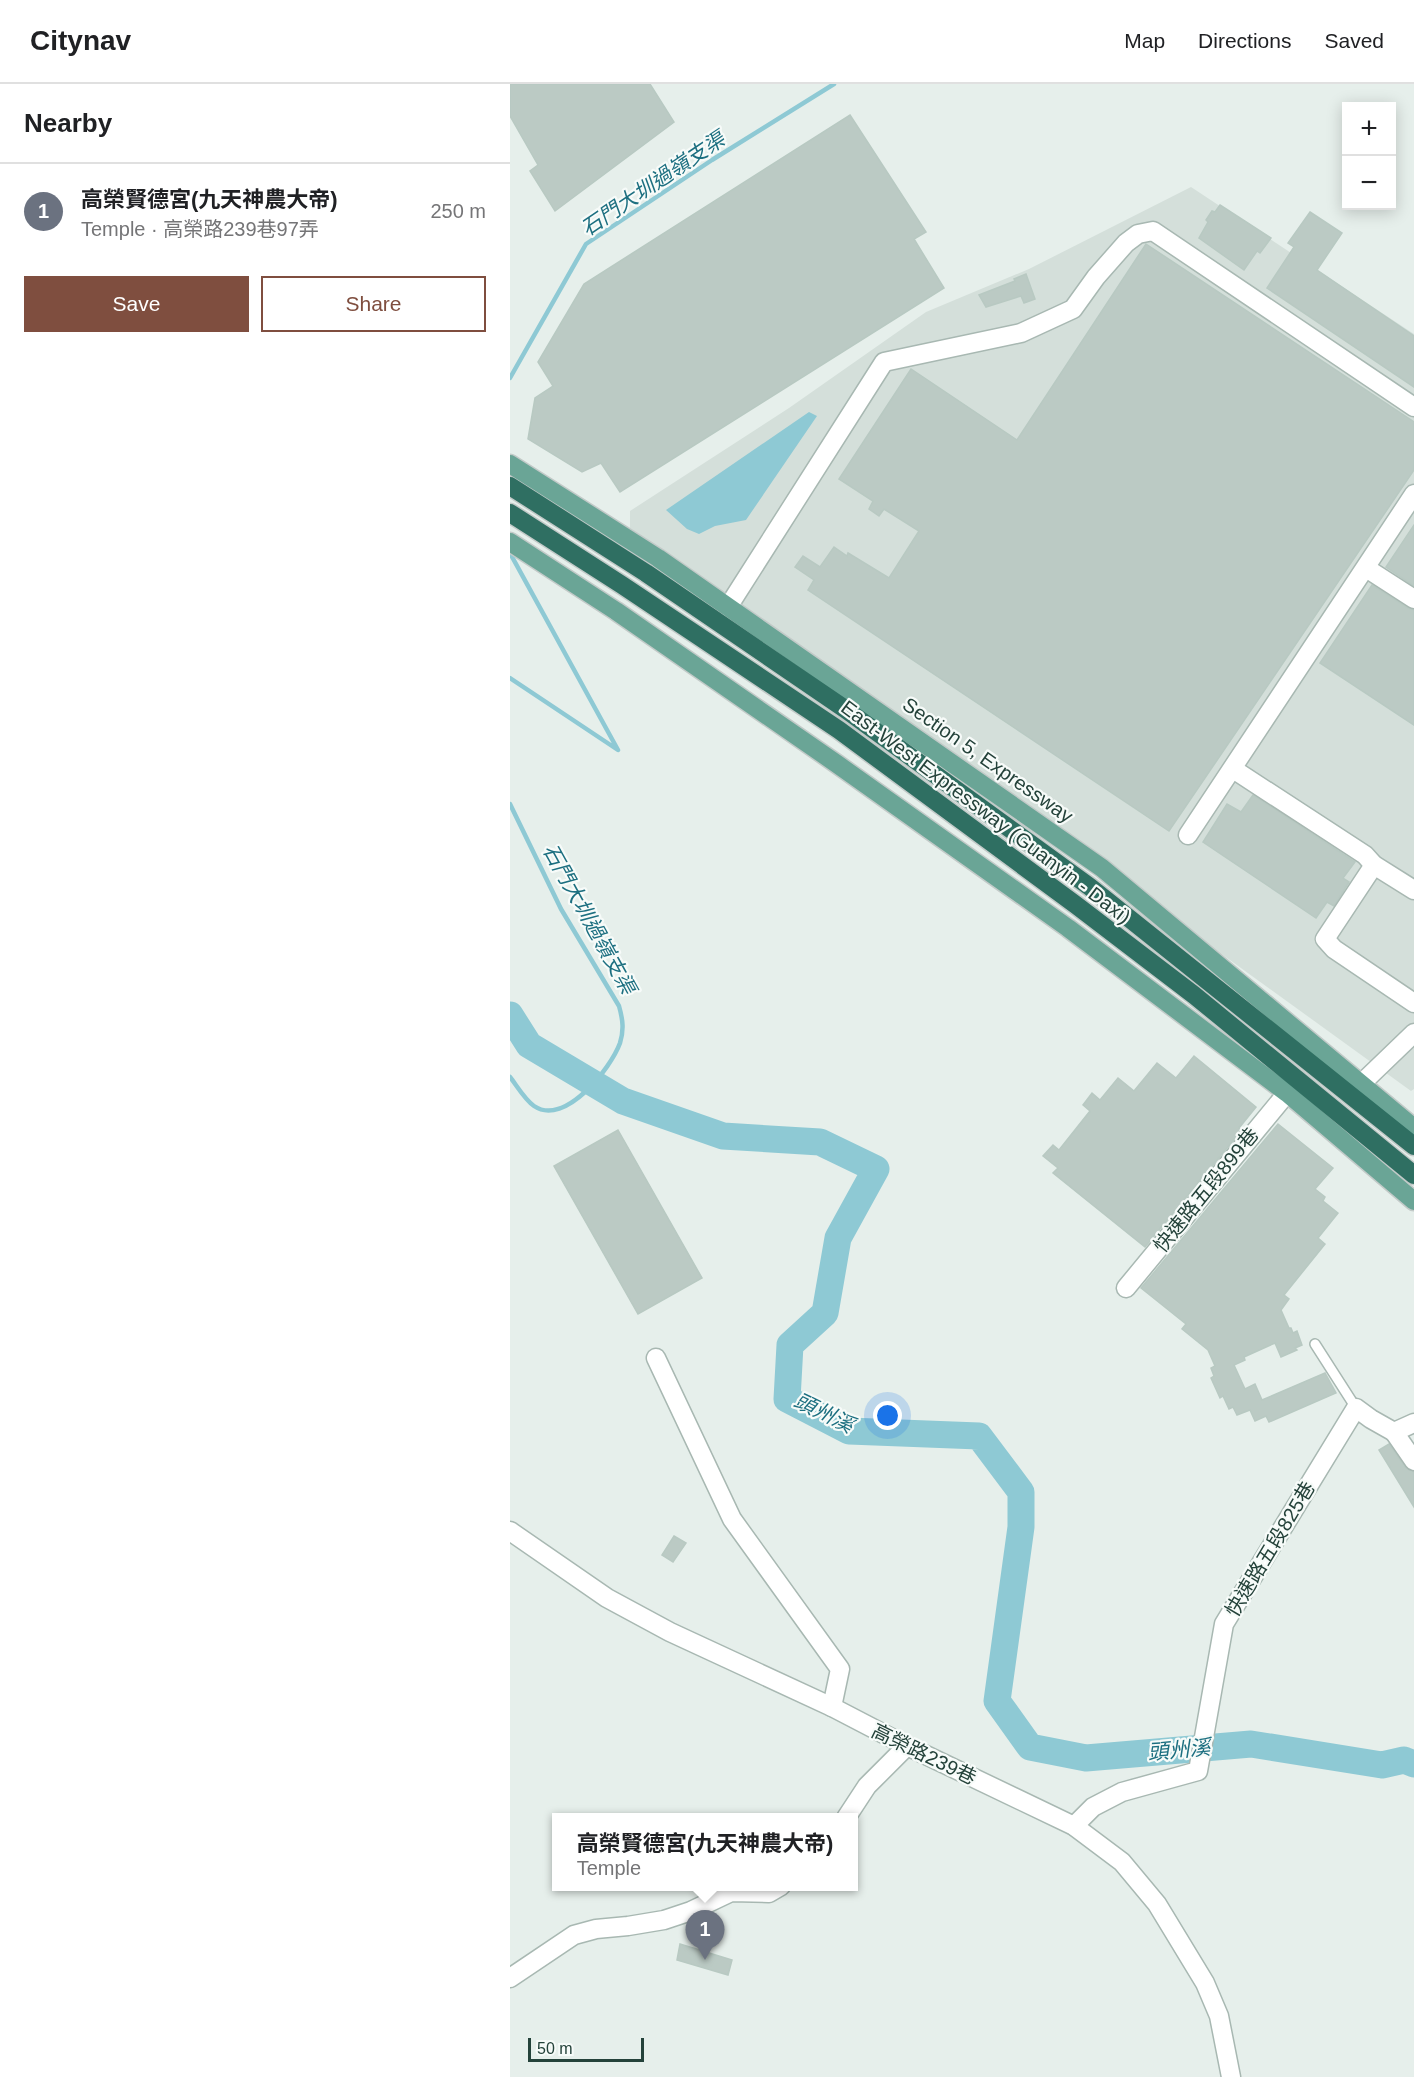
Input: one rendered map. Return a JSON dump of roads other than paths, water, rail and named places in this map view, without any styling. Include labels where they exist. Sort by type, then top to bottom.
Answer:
[{"type":"highway","name":"East-West Expressway (Guanyin - Daxi)","points":[[510,486],[646,573],[844,709],[1071,873],[1414,1146]]},
{"type":"highway","name":"East-West Expressway (Guanyin - Daxi)","points":[[510,513],[849,736],[1194,995],[1414,1175]]},
{"type":"main road","name":"Section 5, Expressway","points":[[510,464],[658,558],[1102,868],[1414,1128]]},
{"type":"main road","points":[[510,542],[616,611],[1068,928],[1287,1093],[1414,1201]]},
{"type":"street","points":[[728,607],[884,362],[1021,333],[1073,309],[1096,277],[1126,243],[1138,234],[1153,231],[1414,408]]},
{"type":"street","points":[[1188,835],[1414,494]]},
{"type":"street","points":[[1366,568],[1414,599]]},
{"type":"street","points":[[1233,769],[1365,855],[1374,865],[1414,890]]},
{"type":"street","points":[[1374,865],[1325,939],[1334,949],[1414,1003]]},
{"type":"street","points":[[1361,1084],[1414,1033]]},
{"type":"street","name":"快速路五段899巷","points":[[1126,1288],[1287,1093]]},
{"type":"street","points":[[656,1358],[732,1519],[840,1669],[832,1707]]},
{"type":"street","points":[[1356,1408],[1394,1432],[1414,1461]]},
{"type":"street","name":"快速路五段825巷","points":[[1074,1826],[1093,1807],[1122,1792],[1198,1771],[1224,1624],[1356,1408]]},
{"type":"street","points":[[1394,1432],[1414,1423]]},
{"type":"street","name":"高榮路239巷","points":[[510,1531],[628,1610],[1074,1826],[1122,1862],[1157,1904],[1205,1983],[1219,2016],[1231,2077]]},
{"type":"street","points":[[849,1813],[867,1786],[907,1746]]},
{"type":"street","points":[[510,1978],[574,1935],[596,1929],[664,1920],[691,1911],[731,1892],[769,1893],[773,1891]]},
{"type":"lane","points":[[1315,1344],[1356,1408]]},
{"type":"water","points":[[809,412],[817,416],[746,520],[715,526],[699,534],[687,529],[666,510]]},
{"type":"waterway","name":"石門大圳過嶺支渠","points":[[510,378],[586,244],[712,160],[834,84]]},
{"type":"waterway","name":"石門大圳過嶺支渠","points":[[510,553],[618,750],[510,678]]},
{"type":"waterway","name":"石門大圳過嶺支渠","points":[[510,804],[561,909],[619,1006],[623,1025],[620,1043],[607,1066],[585,1092],[559,1109],[546,1110],[534,1106],[524,1097],[510,1077]]},
{"type":"waterway","name":"頭州溪","points":[[510,1015],[529,1045],[623,1101],[723,1136],[820,1142],[876,1169],[838,1238],[825,1313],[790,1345],[787,1399],[849,1431],[979,1436],[1021,1492],[1021,1527],[997,1701],[1030,1747],[1086,1758],[1251,1744],[1382,1765],[1404,1760],[1414,1764]]},
{"type":"place","name":"高榮賢德宮(九天神農大帝)","points":[[705,1960]]}]
